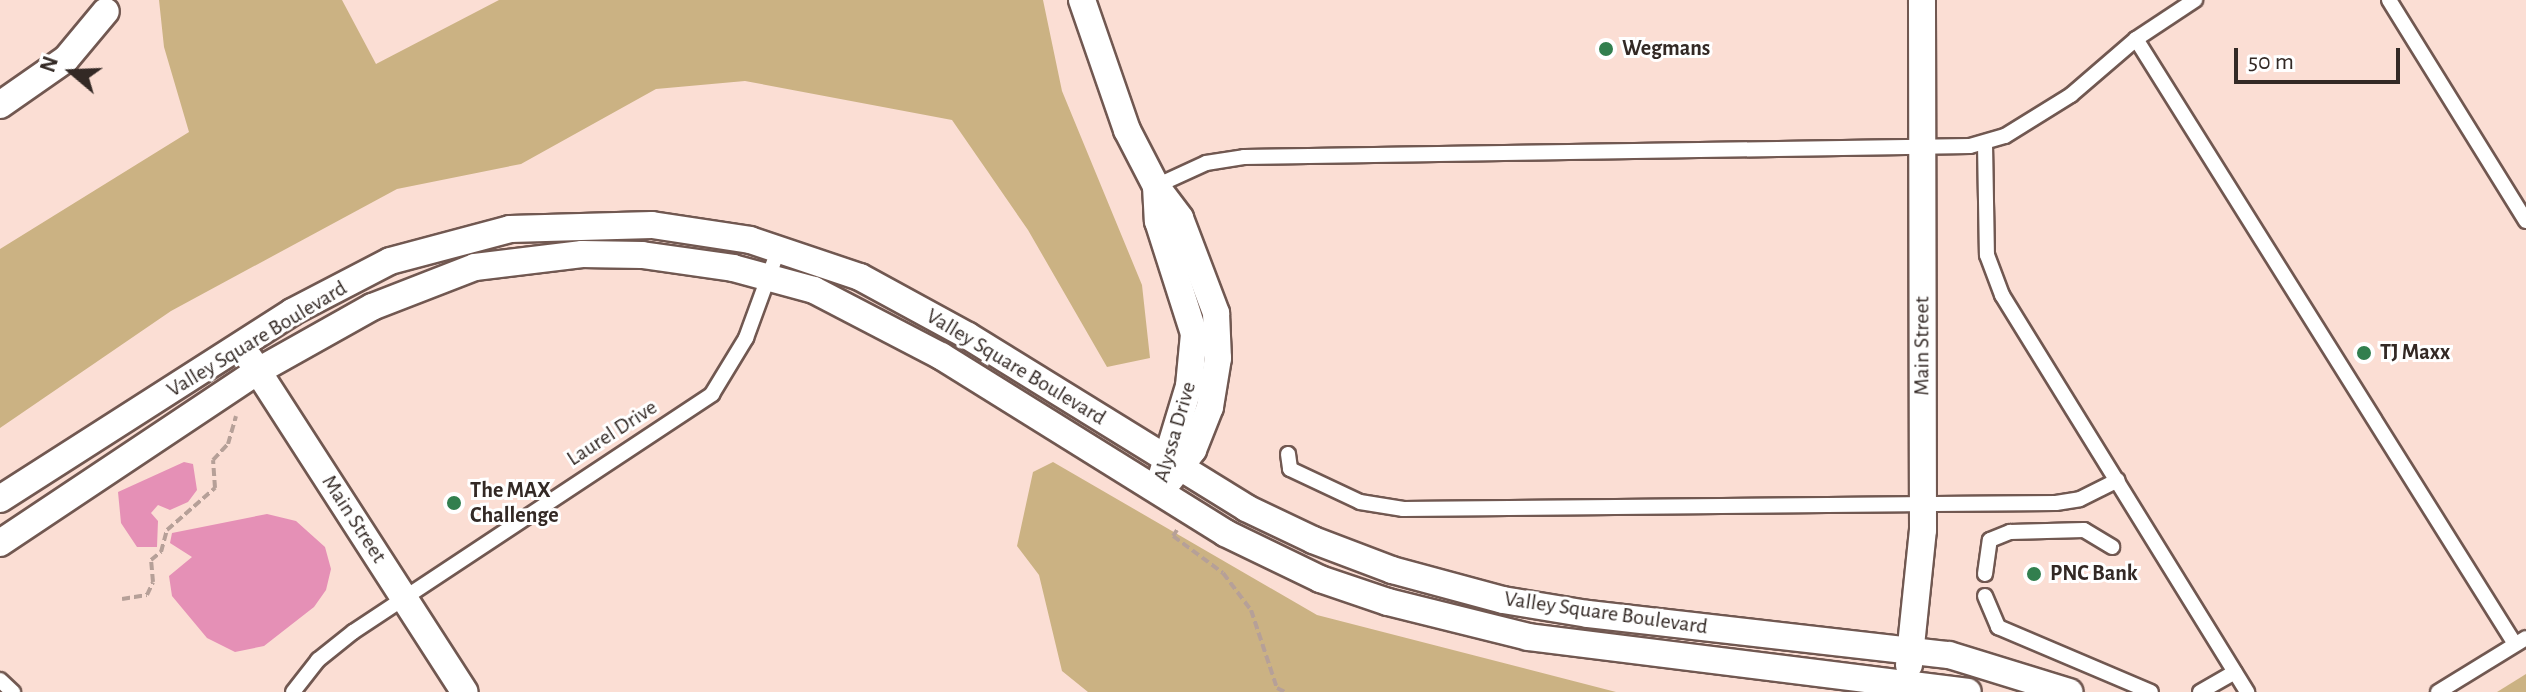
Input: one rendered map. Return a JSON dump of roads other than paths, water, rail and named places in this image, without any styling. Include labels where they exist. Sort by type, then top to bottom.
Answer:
[{"type":"street","name":"Alyssa Drive","points":[[1082,0],[1103,71],[1156,186],[1180,218],[1204,273],[1217,323],[1218,358],[1210,407],[1193,450],[1173,463],[1158,492]]},
{"type":"street","name":"Main Street","points":[[1906,687],[1923,505],[1922,0]]},
{"type":"street","points":[[0,105],[66,59],[106,11]]},
{"type":"street","name":"Valley Square Boulevard","points":[[0,499],[292,312],[390,261],[510,229],[652,225],[779,248],[893,293],[1173,463],[1313,540],[1392,570],[1503,600],[1910,650],[1985,663],[2069,692]]},
{"type":"street","name":"Valley Square Boulevard","points":[[0,543],[258,371],[372,307],[475,267],[582,254],[642,255],[769,277],[814,290],[941,356],[1225,533],[1320,579],[1455,622],[1572,644],[1906,687],[1968,692]]},
{"type":"street","name":"Main Street","points":[[242,346],[465,692]]},
{"type":"lane","points":[[1156,186],[1206,163],[1244,157],[1922,148],[1985,144],[2071,95],[2136,39],[2195,0]]},
{"type":"lane","points":[[2389,0],[2526,221]]},
{"type":"lane","points":[[2136,39],[2521,641],[2438,692]]},
{"type":"lane","points":[[1985,144],[1987,255],[2002,295],[2247,692]]},
{"type":"lane","name":"Laurel Drive","points":[[293,692],[318,660],[404,596],[712,394],[739,354],[779,248]]},
{"type":"lane","points":[[1288,454],[1290,469],[1360,502],[1389,509],[2067,502],[2118,480]]},
{"type":"lane","points":[[1985,574],[1990,540],[2010,532],[2084,530],[2112,547]]},
{"type":"lane","points":[[1985,596],[1998,627],[2151,692]]},
{"type":"lane","points":[[2200,692],[2235,672]]},
{"type":"lane","points":[[0,680],[13,692]]},
{"type":"place","name":"Wegmans","points":[[1606,49]]},
{"type":"place","name":"TJ Maxx","points":[[2364,353]]},
{"type":"place","name":"The MAX Challenge","points":[[454,503]]},
{"type":"place","name":"PNC Bank","points":[[2034,574]]}]
